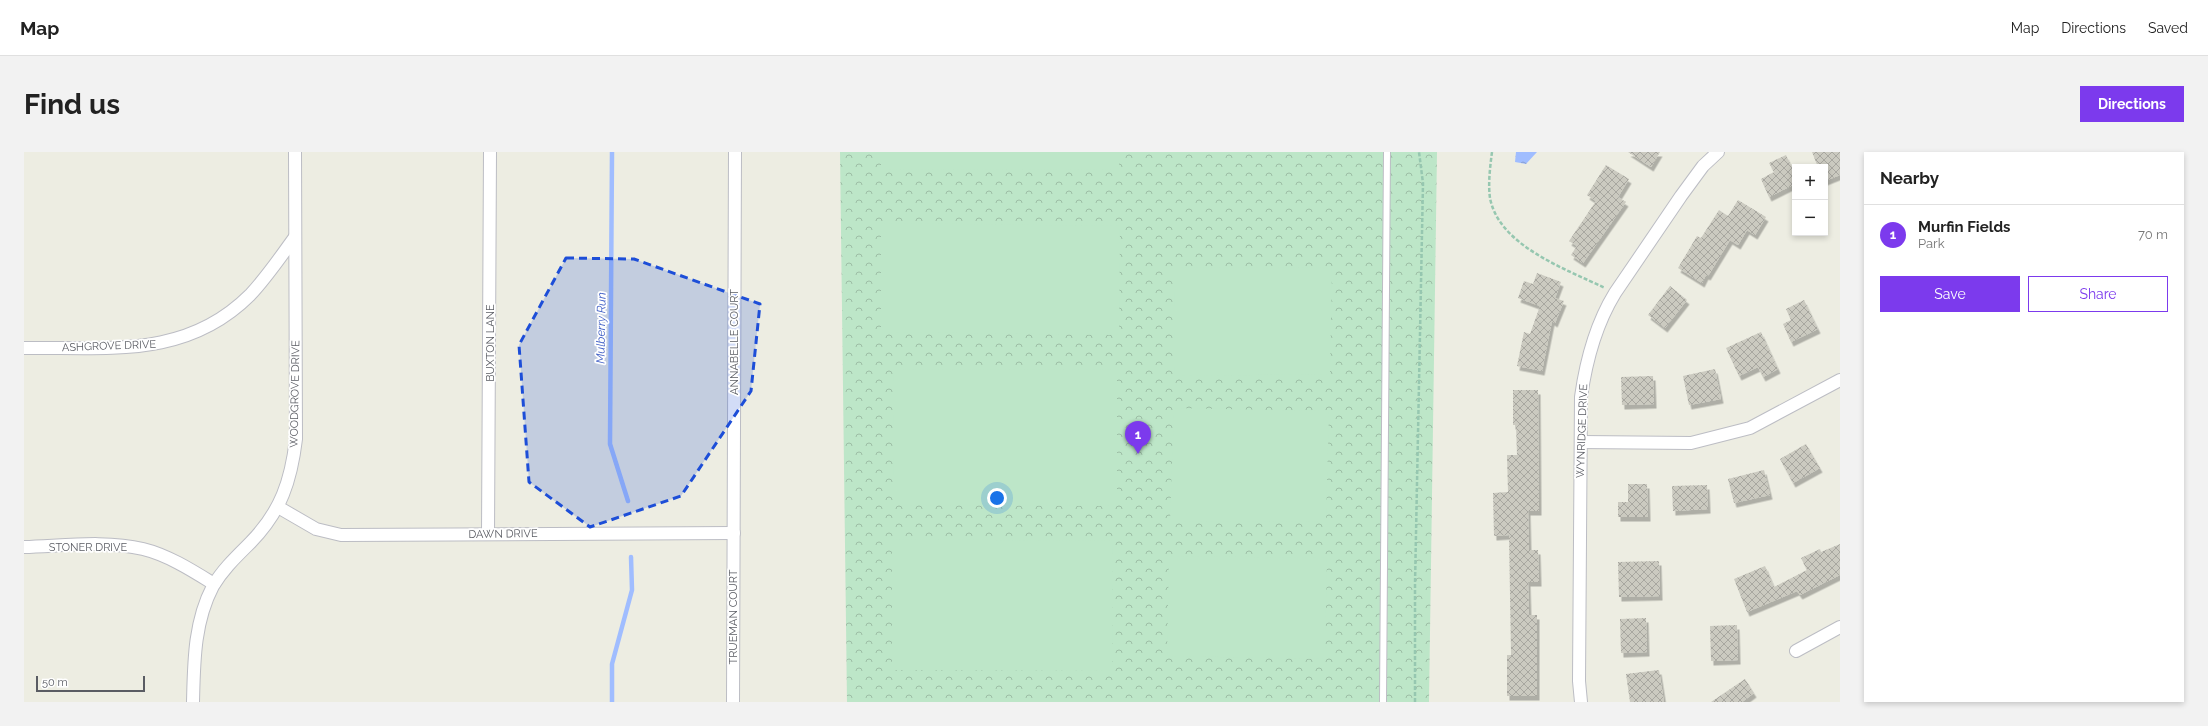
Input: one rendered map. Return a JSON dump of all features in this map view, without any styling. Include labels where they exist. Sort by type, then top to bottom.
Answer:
[{"type":"street","name":"WOODGROVE DRIVE","points":[[193,702],[197,632],[206,601],[214,584],[229,564],[271,520],[278,507],[290,475],[296,439],[295,152]]},
{"type":"street","name":"BUXTON LANE","points":[[488,534],[490,152]]},
{"type":"street","name":"ANNABELLE COURT","points":[[734,533],[735,152]]},
{"type":"street","name":"WYNRIDGE DRIVE","points":[[1581,702],[1579,681],[1581,397],[1585,370],[1607,306],[1681,196],[1703,166],[1718,152]]},
{"type":"street","name":"ASHGROVE DRIVE","points":[[24,348],[121,347],[161,344],[200,332],[216,323],[249,296],[262,282],[295,237]]},
{"type":"street","points":[[1581,442],[1691,443],[1750,428],[1840,380]]},
{"type":"street","name":"DAWN DRIVE","points":[[278,507],[316,529],[341,535],[734,533]]},
{"type":"street","name":"TRUEMAN COURT","points":[[733,702],[734,533]]},
{"type":"street","name":"STONER DRIVE","points":[[24,547],[110,546],[145,549],[194,572],[214,584]]},
{"type":"street","points":[[1796,651],[1840,627]]},
{"type":"lane","points":[[1383,702],[1387,152]]},
{"type":"path","points":[[1415,702],[1415,584],[1423,183],[1419,152]]},
{"type":"path","points":[[1492,152],[1490,199],[1500,224],[1518,241],[1543,258],[1615,293]]},
{"type":"highlighted area","points":[[566,258],[634,259],[760,304],[751,391],[681,496],[590,527],[529,482],[519,345]]},
{"type":"green space","points":[[840,152],[1437,152],[1429,702],[847,702]]},
{"type":"green space","points":[[881,152],[1119,152],[1119,170],[881,169]]},
{"type":"green space","points":[[881,223],[1120,226],[1119,335],[881,332]]},
{"type":"green space","points":[[1332,267],[1330,374],[1174,376],[1175,268]]},
{"type":"green space","points":[[893,369],[1117,370],[1117,506],[894,505]]},
{"type":"green space","points":[[1174,408],[1329,411],[1326,522],[1170,521]]},
{"type":"green space","points":[[892,539],[1113,541],[1112,671],[892,670]]},
{"type":"green space","points":[[1169,556],[1327,558],[1325,659],[1167,656]]},
{"type":"water","points":[[1516,152],[1537,152],[1526,164],[1515,162]]},
{"type":"building","points":[[1628,152],[1660,152],[1651,167]]},
{"type":"building","points":[[1812,152],[1840,152],[1840,175],[1828,180],[1828,164],[1817,164]]},
{"type":"building","points":[[1786,155],[1792,168],[1792,186],[1769,197],[1761,179],[1774,172],[1769,163]]},
{"type":"building","points":[[1606,165],[1629,179],[1618,197],[1626,202],[1583,263],[1571,255],[1577,246],[1569,241],[1596,201],[1587,195]]},
{"type":"building","points":[[1738,200],[1766,217],[1755,235],[1747,230],[1738,245],[1730,240],[1708,276],[1706,275],[1702,283],[1678,268],[1697,236],[1701,238],[1719,210],[1728,216]]},
{"type":"building","points":[[1537,273],[1561,282],[1555,298],[1564,301],[1555,323],[1552,321],[1542,371],[1517,366],[1524,332],[1530,334],[1540,306],[1518,298],[1524,281],[1533,284]]},
{"type":"building","points":[[1670,286],[1687,300],[1665,328],[1648,315]]},
{"type":"building","points":[[1804,300],[1818,329],[1791,342],[1783,324],[1791,320],[1786,309]]},
{"type":"building","points":[[1761,332],[1778,369],[1763,377],[1758,367],[1739,376],[1726,348]]},
{"type":"building","points":[[1715,369],[1721,399],[1689,405],[1683,376]]},
{"type":"building","points":[[1653,376],[1654,404],[1622,405],[1621,377]]},
{"type":"building","points":[[1513,390],[1538,390],[1539,511],[1528,511],[1529,550],[1538,550],[1539,582],[1528,582],[1529,615],[1537,615],[1537,696],[1507,696],[1507,655],[1511,655],[1509,535],[1494,536],[1493,493],[1508,492],[1507,455],[1517,455],[1516,425],[1513,425]]},
{"type":"building","points":[[1806,444],[1820,468],[1793,483],[1780,459]]},
{"type":"building","points":[[1764,470],[1770,495],[1734,503],[1728,479]]},
{"type":"building","points":[[1628,484],[1647,484],[1648,517],[1618,517],[1618,502],[1628,502]]},
{"type":"building","points":[[1707,485],[1708,509],[1673,511],[1672,486]]},
{"type":"building","points":[[1840,544],[1840,575],[1800,595],[1797,591],[1747,612],[1734,579],[1765,566],[1774,587],[1807,570],[1801,558],[1820,549],[1821,552]]},
{"type":"building","points":[[1659,561],[1660,596],[1619,597],[1618,562]]},
{"type":"building","points":[[1646,618],[1647,652],[1621,653],[1620,619]]},
{"type":"building","points":[[1737,625],[1738,660],[1711,661],[1710,626]]},
{"type":"building","points":[[1659,670],[1664,702],[1630,702],[1626,674]]},
{"type":"building","points":[[1745,679],[1754,693],[1742,702],[1711,702]]},
{"type":"waterway","name":"Mulberry Run","points":[[612,152],[610,444],[628,501]]},
{"type":"waterway","name":"Mulberry Run","points":[[612,702],[612,664],[632,590],[631,557]]},
{"type":"place","name":"Murfin Fields","points":[[1138,454]]}]
